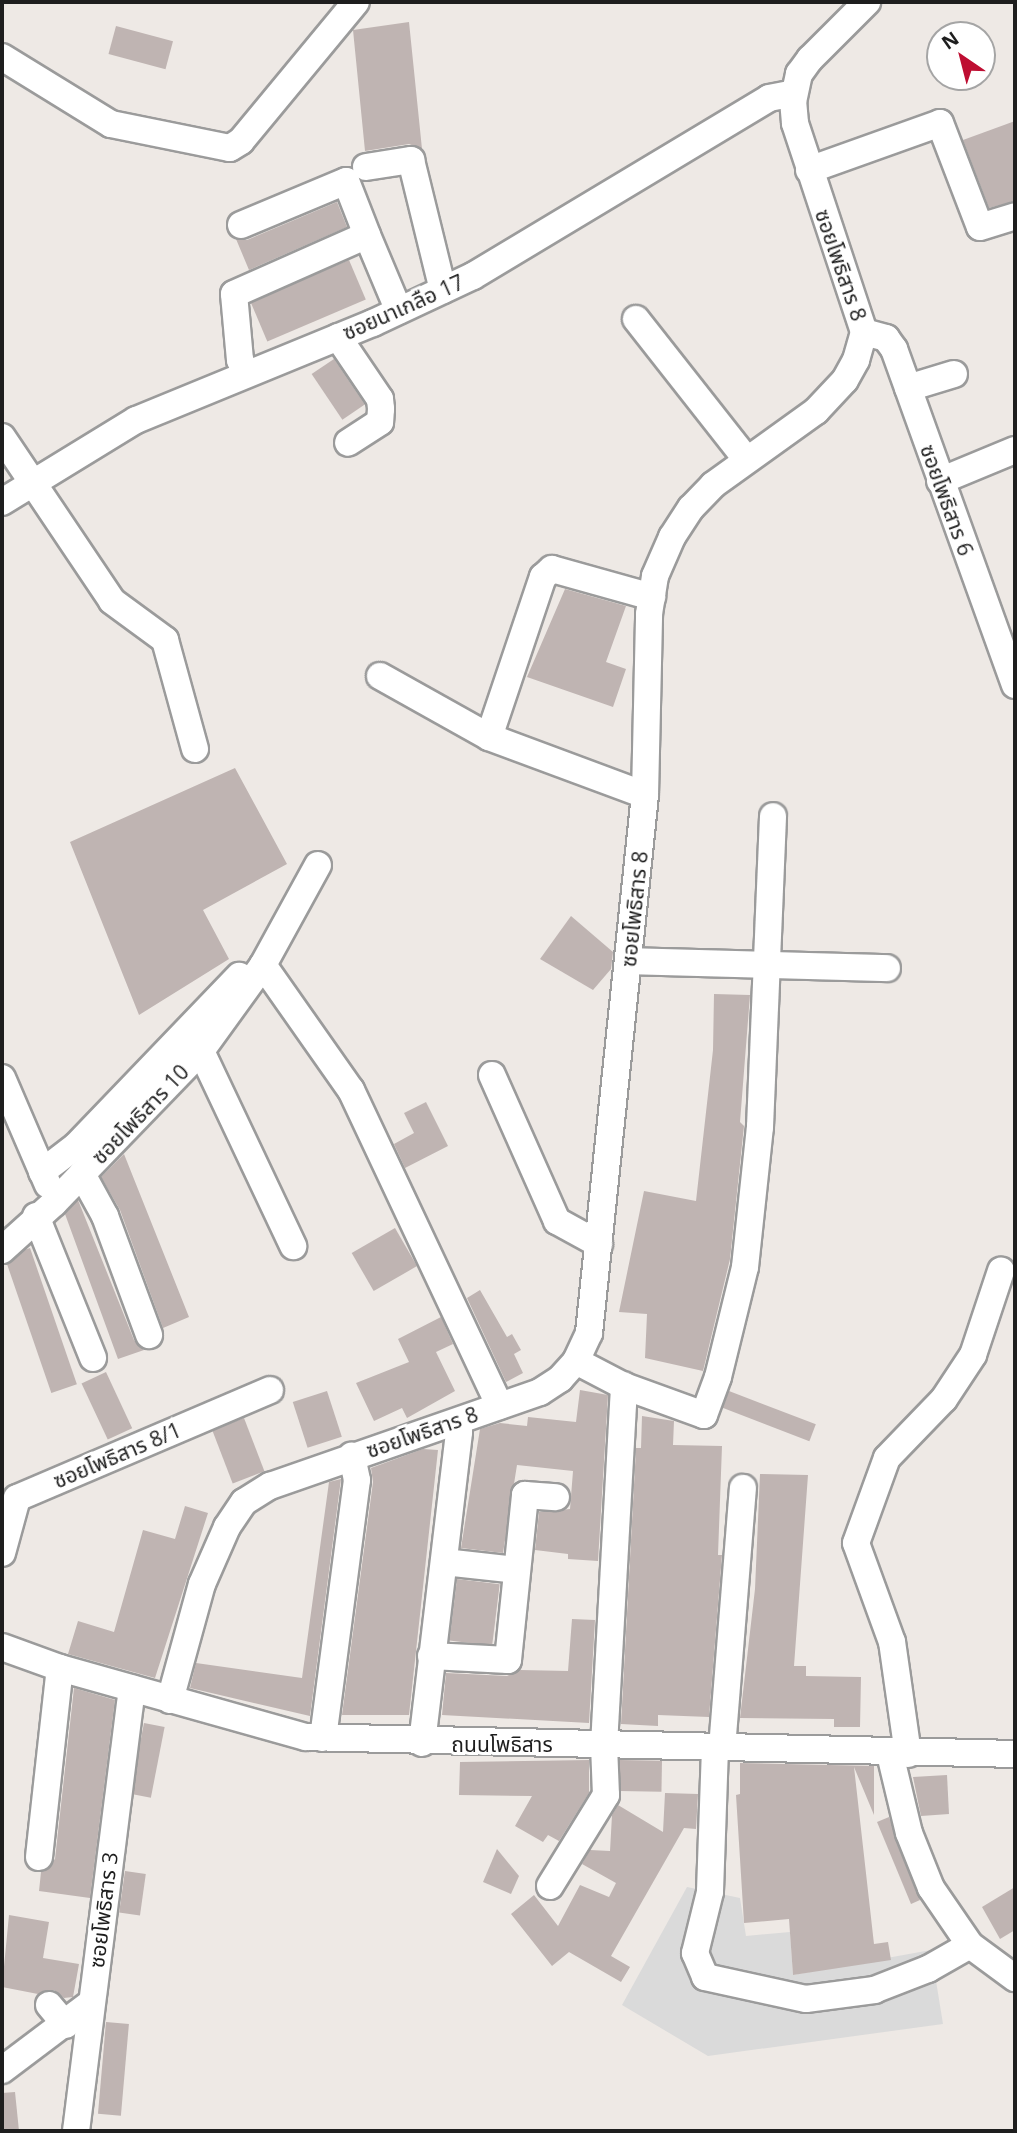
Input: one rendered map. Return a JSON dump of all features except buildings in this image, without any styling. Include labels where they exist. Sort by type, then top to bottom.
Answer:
[{"type":"street","points":[[2,57],[111,124],[230,148],[241,141],[356,2]]},
{"type":"street","name":"ซอยโพธิสาร 8","points":[[170,1700],[202,1584],[227,1527],[244,1502],[270,1486],[540,1392],[560,1379],[576,1361],[589,1334],[645,795],[652,597],[671,537],[713,485],[833,395],[856,360],[864,332],[794,123],[794,93],[810,59],[867,2]]},
{"type":"street","name":"ซอยนาเกลือ 17","points":[[2,502],[136,420],[338,337],[443,290],[769,98],[794,93]]},
{"type":"street","points":[[809,170],[940,123],[980,227],[1015,216]]},
{"type":"street","points":[[366,167],[411,160],[443,290]]},
{"type":"street","points":[[241,225],[346,181],[399,311]]},
{"type":"street","points":[[246,374],[240,360],[234,294],[367,235]]},
{"type":"street","points":[[636,319],[746,459]]},
{"type":"street","name":"ซอยโพธิสาร 6","points":[[864,332],[887,338],[908,388],[1015,685]]},
{"type":"street","points":[[338,337],[380,399],[381,409],[380,422],[348,443]]},
{"type":"street","points":[[908,388],[954,374]]},
{"type":"street","points":[[2,437],[34,480],[112,601],[165,640],[195,749]]},
{"type":"street","points":[[940,481],[1015,450]]},
{"type":"street","points":[[489,737],[543,577],[552,569],[652,597]]},
{"type":"street","points":[[380,676],[489,737],[645,795]]},
{"type":"street","points":[[576,1361],[624,1386],[704,1415],[718,1377],[745,1267],[760,1127],[773,816]]},
{"type":"street","name":"ซอยโพธิสาร 10","points":[[2,1250],[82,1174],[201,1051],[264,965],[318,865]]},
{"type":"street","points":[[42,1172],[76,1146],[228,988],[272,920]]},
{"type":"street","points":[[629,961],[765,967],[887,968]]},
{"type":"street","points":[[264,965],[351,1090],[500,1406]]},
{"type":"street","points":[[201,1051],[293,1246]]},
{"type":"street","points":[[492,1075],[558,1221],[599,1244]]},
{"type":"street","points":[[2,1078],[8,1111],[42,1172],[45,1210],[93,1358]]},
{"type":"street","points":[[82,1174],[105,1216],[149,1335]]},
{"type":"street","points":[[1001,1271],[973,1355],[944,1399],[887,1458],[856,1543],[892,1642],[899,1754],[922,1867],[970,1945],[1015,1979]]},
{"type":"street","points":[[550,1886],[606,1796],[604,1745],[624,1386]]},
{"type":"street","name":"ซอยโพธิสาร 8/1","points":[[2,1553],[18,1498],[270,1390]]},
{"type":"street","points":[[422,1743],[444,1562],[456,1422]]},
{"type":"street","points":[[323,1738],[357,1480],[352,1456]]},
{"type":"street","points":[[743,1488],[719,1748],[710,1892],[695,1954],[705,1977],[806,1999],[874,1990],[929,1969],[970,1945]]},
{"type":"street","points":[[431,1656],[508,1660],[525,1495],[556,1497]]},
{"type":"street","points":[[444,1562],[516,1570]]},
{"type":"street","name":"ถนนโพธิสาร","points":[[2,1647],[60,1668],[170,1700],[323,1738],[422,1743],[604,1745],[899,1754],[1015,1754]]},
{"type":"street","points":[[39,1857],[60,1668]]},
{"type":"street","name":"ซอยโพธิสาร 3","points":[[76,2131],[132,1689]]},
{"type":"street","points":[[2,2070],[66,2025],[91,2003]]},
{"type":"street","points":[[49,2005],[66,2025]]},
{"type":"shaded area","points":[[687,1887],[740,1898],[746,1936],[790,1932],[793,1975],[931,1950],[943,2024],[708,2056],[622,2005]]}]
